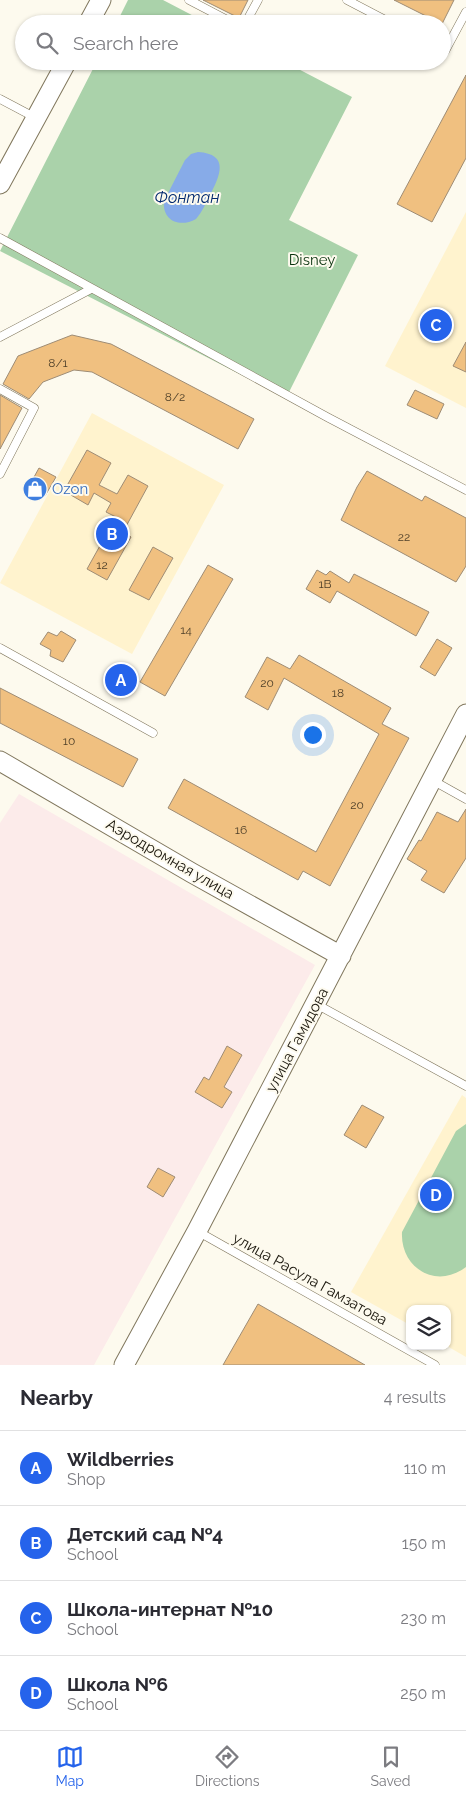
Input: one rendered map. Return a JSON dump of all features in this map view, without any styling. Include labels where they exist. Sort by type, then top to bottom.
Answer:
[{"type":"street","points":[[93,15],[101,0]]},
{"type":"street","points":[[0,184],[62,70]]},
{"type":"street","name":"улица Гамидова","points":[[124,1365],[197,1231],[466,714]]},
{"type":"street","name":"Аэродромная улица","points":[[0,761],[192,873],[341,956]]},
{"type":"lane","points":[[189,0],[218,15]]},
{"type":"lane","points":[[250,15],[258,0]]},
{"type":"lane","points":[[347,0],[376,15]]},
{"type":"lane","points":[[451,40],[466,12]]},
{"type":"lane","points":[[0,99],[36,118]]},
{"type":"lane","points":[[0,238],[327,417],[466,490]]},
{"type":"lane","points":[[0,338],[91,289]]},
{"type":"lane","points":[[0,389],[34,408],[0,474]]},
{"type":"lane","points":[[0,648],[152,733]]},
{"type":"lane","points":[[432,780],[466,799]]},
{"type":"lane","points":[[316,1004],[466,1086]]},
{"type":"lane","name":"улица Расула Гамзатова","points":[[197,1231],[435,1365]]},
{"type":"shaded area","points":[[466,212],[466,408],[385,366]]},
{"type":"shaded area","points":[[92,413],[224,485],[132,654],[0,583]]},
{"type":"shaded area","points":[[19,794],[315,965],[94,1365],[0,1365],[0,823]]},
{"type":"shaded area","points":[[462,1095],[466,1098],[466,1357],[451,1348],[451,1305],[406,1305],[406,1323],[351,1292]]},
{"type":"green space","points":[[128,0],[163,0],[192,15],[120,15]]},
{"type":"green space","name":"Disney","points":[[92,70],[300,70],[352,97],[289,220],[358,255],[286,398],[0,251]]},
{"type":"green space","points":[[466,1124],[466,1267],[455,1274],[432,1276],[422,1272],[413,1265],[403,1245],[402,1232],[456,1131]]},
{"type":"water","name":"Фонтан","points":[[198,152],[215,157],[220,167],[219,174],[214,188],[196,219],[190,222],[178,223],[166,214],[164,201],[185,160],[191,154]]},
{"type":"building","points":[[203,0],[248,0],[240,15],[233,15]]},
{"type":"building","points":[[394,0],[454,0],[446,15],[424,15]]},
{"type":"building","points":[[466,75],[466,158],[432,222],[397,204]]},
{"type":"building","points":[[72,335],[111,344],[254,419],[238,449],[92,372],[74,370],[43,382],[29,399],[3,384],[18,356]]},
{"type":"building","points":[[466,342],[466,372],[453,366]]},
{"type":"building","points":[[415,390],[444,404],[437,419],[407,405]]},
{"type":"building","points":[[0,395],[22,408],[0,449]]},
{"type":"building","points":[[87,450],[111,463],[99,485],[117,494],[128,475],[148,486],[123,532],[131,537],[107,580],[87,569],[116,517],[106,512],[111,503],[94,493],[88,505],[64,491]]},
{"type":"building","points":[[39,468],[56,477],[45,496],[28,488]]},
{"type":"building","points":[[367,471],[422,501],[425,496],[466,518],[466,566],[456,582],[341,520]]},
{"type":"building","points":[[153,547],[173,558],[149,600],[129,590]]},
{"type":"building","points":[[208,565],[233,579],[165,696],[140,682]]},
{"type":"building","points":[[317,570],[326,575],[330,571],[349,583],[354,574],[429,612],[416,636],[337,591],[330,603],[306,589]]},
{"type":"building","points":[[61,631],[76,640],[63,662],[50,656],[51,650],[40,644],[48,632],[57,636]]},
{"type":"building","points":[[437,639],[452,648],[435,676],[420,667]]},
{"type":"building","points":[[299,655],[391,708],[382,724],[409,738],[330,886],[303,871],[298,880],[168,808],[184,779],[316,852],[379,734],[284,678],[268,710],[245,697],[267,657],[290,669]]},
{"type":"building","points":[[118,669],[131,677],[123,691],[110,684]]},
{"type":"building","points":[[0,688],[138,759],[123,787],[0,723]]},
{"type":"building","points":[[466,809],[466,858],[444,893],[421,880],[427,871],[407,859],[419,840],[421,841],[437,812],[458,822]]},
{"type":"building","points":[[227,1046],[242,1055],[224,1087],[232,1092],[222,1108],[195,1092],[204,1077],[209,1080]]},
{"type":"building","points":[[362,1105],[384,1117],[366,1148],[344,1135]]},
{"type":"building","points":[[158,1168],[175,1177],[163,1197],[147,1187]]},
{"type":"building","points":[[258,1304],[365,1365],[223,1365]]},
{"type":"place","name":"Школа-интернат №10","points":[[436,325]]},
{"type":"place","name":"Ozon","points":[[35,489]]},
{"type":"place","name":"Детский сад №4","points":[[112,534]]},
{"type":"place","name":"Wildberries","points":[[121,680]]},
{"type":"place","name":"Школа №6","points":[[436,1195]]}]
